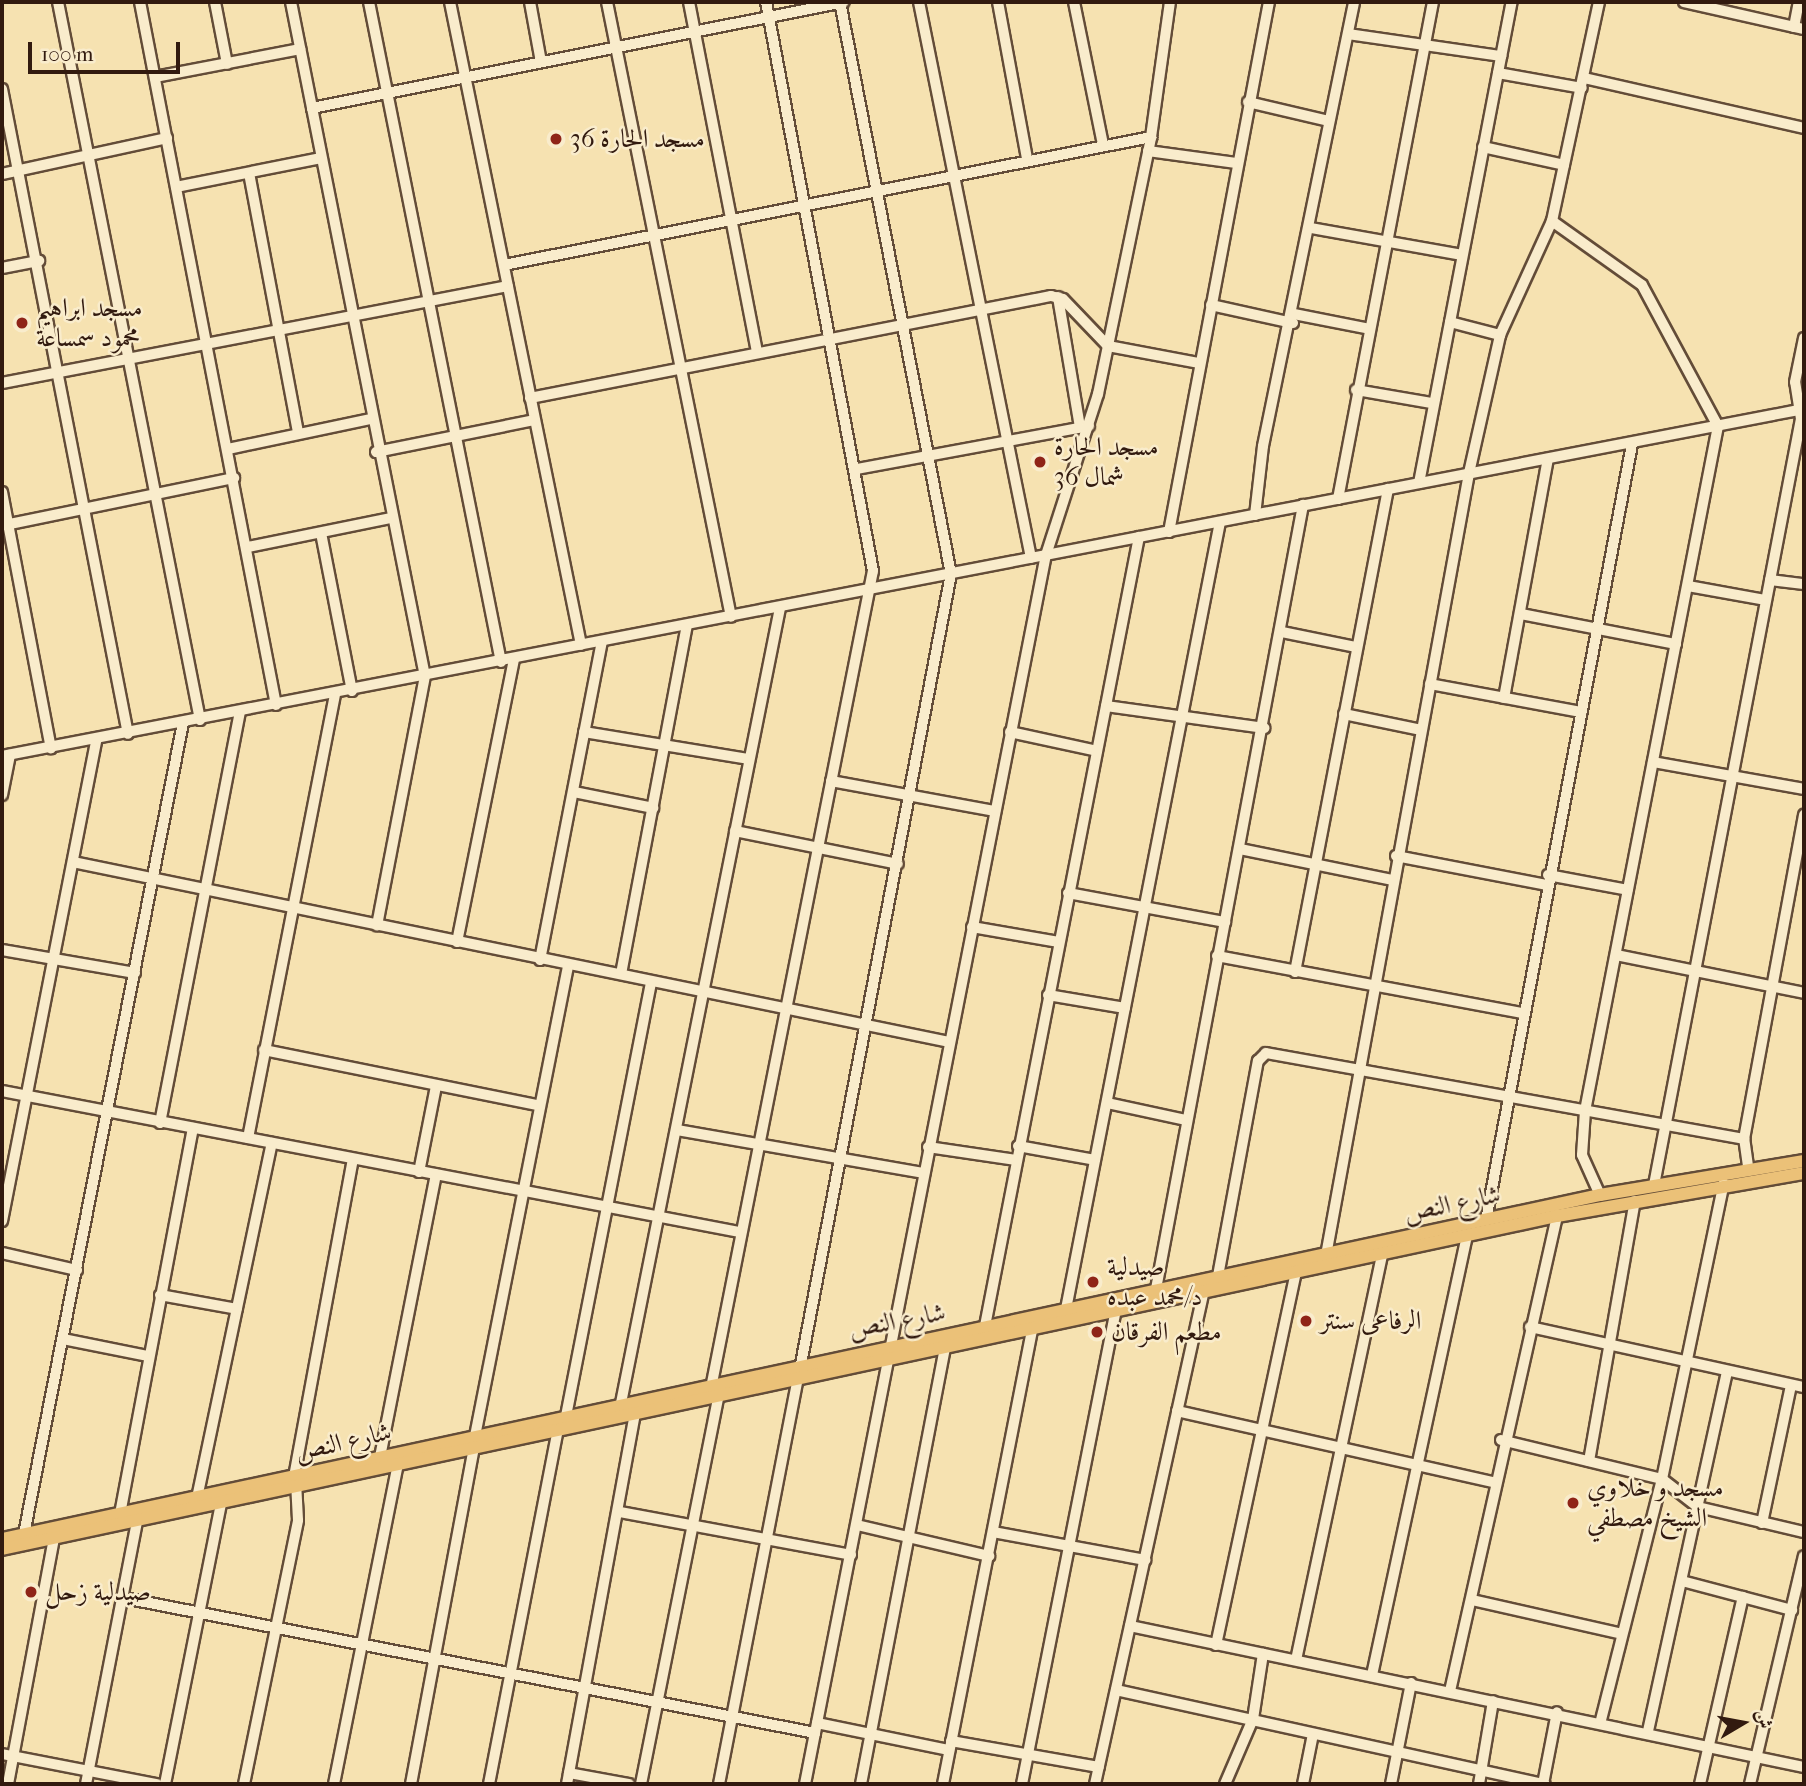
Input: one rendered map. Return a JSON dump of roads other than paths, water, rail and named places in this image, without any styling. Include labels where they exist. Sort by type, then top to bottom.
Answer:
[{"type":"main road","name":"شارع النص","points":[[2,1549],[221,1503],[380,1457],[558,1429],[635,1412],[801,1364],[945,1347],[1296,1271],[1325,1260],[1600,1195],[1748,1166],[1804,1161]]},
{"type":"main road","name":"شارع النص","points":[[2,1539],[197,1498],[398,1464],[566,1416],[621,1404],[715,1388],[798,1378],[985,1326],[1218,1276],[1382,1254],[1724,1183],[1804,1173]]},
{"type":"street","points":[[58,2],[91,154],[200,720]]},
{"type":"street","points":[[140,2],[248,547],[276,705]]},
{"type":"street","points":[[215,2],[228,64]]},
{"type":"street","points":[[291,2],[376,452],[425,676],[377,925]]},
{"type":"street","points":[[369,2],[501,662]]},
{"type":"street","points":[[450,2],[582,645]]},
{"type":"street","points":[[530,2],[541,62]]},
{"type":"street","points":[[607,2],[732,617]]},
{"type":"street","points":[[689,2],[757,351]]},
{"type":"street","points":[[641,1784],[694,1526],[739,1232],[815,848],[870,590],[872,558],[857,469],[766,2]]},
{"type":"street","points":[[312,108],[842,2],[951,574],[912,797],[801,1364]]},
{"type":"street","points":[[919,2],[1003,440],[1031,558]]},
{"type":"street","points":[[998,2],[1027,159]]},
{"type":"street","points":[[1074,2],[1104,145]]},
{"type":"street","points":[[805,1784],[1045,555],[1108,346],[1151,138],[1170,2]]},
{"type":"street","points":[[1169,531],[1236,163],[1269,2]]},
{"type":"street","points":[[1255,515],[1266,433],[1293,319],[1354,2]]},
{"type":"street","points":[[1338,499],[1356,390],[1433,2]]},
{"type":"street","points":[[1419,483],[1431,403],[1450,322],[1512,2]]},
{"type":"street","points":[[1325,1260],[1396,856],[1469,473],[1500,335],[1552,221],[1599,2]]},
{"type":"street","points":[[1684,2],[1799,28],[1799,2]]},
{"type":"street","points":[[1348,34],[1501,56]]},
{"type":"street","points":[[155,77],[300,49]]},
{"type":"street","points":[[1498,73],[1583,83],[1804,128]]},
{"type":"street","points":[[2,89],[39,261],[128,734]]},
{"type":"street","points":[[1248,102],[1329,121]]},
{"type":"street","points":[[2,174],[167,138]]},
{"type":"street","points":[[504,265],[1027,159],[1151,138]]},
{"type":"street","points":[[1483,147],[1564,165]]},
{"type":"street","points":[[1148,150],[1236,163]]},
{"type":"street","points":[[176,187],[321,158]]},
{"type":"street","points":[[249,173],[298,433]]},
{"type":"street","points":[[1552,221],[1642,285],[1718,426],[1584,1111],[1582,1155],[1600,1195]]},
{"type":"street","points":[[1311,228],[1462,255]]},
{"type":"street","points":[[2,268],[39,261]]},
{"type":"street","points":[[2,383],[508,286]]},
{"type":"street","points":[[1058,296],[1108,346],[1199,363]]},
{"type":"street","points":[[530,398],[905,322],[1058,296]]},
{"type":"street","points":[[1058,296],[1084,426]]},
{"type":"street","points":[[1211,305],[1293,319],[1370,328]]},
{"type":"street","points":[[1450,322],[1500,335]]},
{"type":"street","points":[[1654,1185],[1802,410],[1795,383],[1804,338]]},
{"type":"street","points":[[1356,390],[1431,403]]},
{"type":"street","points":[[2,795],[6,756],[1802,410]]},
{"type":"street","points":[[228,449],[370,419]]},
{"type":"street","points":[[376,452],[534,420]]},
{"type":"street","points":[[857,469],[1084,426]]},
{"type":"street","points":[[1486,1220],[1547,880],[1598,629],[1632,443]]},
{"type":"street","points":[[1504,698],[1548,459]]},
{"type":"street","points":[[5,525],[234,478]]},
{"type":"street","points":[[1294,972],[1317,865],[1356,647],[1388,489]]},
{"type":"street","points":[[2,492],[5,525],[51,748]]},
{"type":"street","points":[[1156,1289],[1217,956],[1282,632],[1303,505]]},
{"type":"street","points":[[248,547],[390,518]]},
{"type":"street","points":[[1066,1309],[1220,522]]},
{"type":"street","points":[[321,533],[352,691]]},
{"type":"street","points":[[985,1326],[1139,537]]},
{"type":"street","points":[[1770,580],[1804,584]]},
{"type":"street","points":[[1688,586],[1765,600]]},
{"type":"street","points":[[621,1404],[663,1218],[702,991],[780,608]]},
{"type":"street","points":[[1521,614],[1676,644]]},
{"type":"street","points":[[621,974],[687,625]]},
{"type":"street","points":[[1282,632],[1356,647]]},
{"type":"street","points":[[540,960],[602,642]]},
{"type":"street","points":[[457,942],[514,659]]},
{"type":"street","points":[[1430,684],[1581,712]]},
{"type":"street","points":[[248,1139],[335,694]]},
{"type":"street","points":[[1106,706],[1264,728]]},
{"type":"street","points":[[160,1123],[240,712]]},
{"type":"street","points":[[1344,714],[1420,730]]},
{"type":"street","points":[[24,1534],[183,723]]},
{"type":"street","points":[[584,732],[748,759]]},
{"type":"street","points":[[1010,733],[1097,751]]},
{"type":"street","points":[[2,1221],[96,740]]},
{"type":"street","points":[[1653,762],[1804,789]]},
{"type":"street","points":[[831,781],[995,811]]},
{"type":"street","points":[[574,792],[653,807]]},
{"type":"street","points":[[1748,1166],[1744,1139],[1804,814]]},
{"type":"street","points":[[735,831],[898,864]]},
{"type":"street","points":[[1240,849],[1392,880]]},
{"type":"street","points":[[1396,856],[1628,890]]},
{"type":"street","points":[[73,862],[949,1042]]},
{"type":"street","points":[[1068,893],[1225,922]]},
{"type":"street","points":[[972,927],[1059,942]]},
{"type":"street","points":[[2,950],[135,973]]},
{"type":"street","points":[[1616,955],[1804,993]]},
{"type":"street","points":[[1217,956],[1372,988],[1523,1013]]},
{"type":"street","points":[[411,1784],[439,1658],[475,1442],[538,1105],[568,965]]},
{"type":"street","points":[[566,1416],[605,1205],[651,982]]},
{"type":"street","points":[[1048,995],[1125,1008]]},
{"type":"street","points":[[264,1050],[538,1105]]},
{"type":"street","points":[[1218,1276],[1261,1055],[1272,1052],[1506,1099],[1744,1139]]},
{"type":"street","points":[[419,1172],[436,1086]]},
{"type":"street","points":[[2,1091],[739,1232]]},
{"type":"street","points":[[1107,1103],[1186,1119]]},
{"type":"street","points":[[120,1514],[192,1128]]},
{"type":"street","points":[[677,1130],[923,1172]]},
{"type":"street","points":[[197,1498],[272,1143]]},
{"type":"street","points":[[1018,1146],[1096,1160]]},
{"type":"street","points":[[928,1147],[1016,1160]]},
{"type":"street","points":[[244,1784],[298,1520],[295,1481],[353,1159]]},
{"type":"street","points":[[380,1457],[436,1175]]},
{"type":"street","points":[[1601,1720],[1619,1633],[1662,1479],[1683,1363],[1724,1183]]},
{"type":"street","points":[[1589,1461],[1605,1346],[1635,1201]]},
{"type":"street","points":[[1450,1691],[1472,1600],[1501,1440],[1557,1216]]},
{"type":"street","points":[[1372,1675],[1420,1464],[1467,1236]]},
{"type":"street","points":[[2,1253],[77,1270]]},
{"type":"street","points":[[1296,1660],[1382,1254]]},
{"type":"street","points":[[1216,1645],[1296,1271]]},
{"type":"street","points":[[1095,1784],[1204,1290]]},
{"type":"street","points":[[160,1295],[237,1309]]},
{"type":"street","points":[[1022,1784],[1116,1310]]},
{"type":"street","points":[[1530,1327],[1605,1346],[1804,1387]]},
{"type":"street","points":[[943,1784],[1032,1329]]},
{"type":"street","points":[[63,1339],[148,1356]]},
{"type":"street","points":[[861,1784],[911,1538],[945,1347]]},
{"type":"street","points":[[1648,1731],[1727,1372]]},
{"type":"street","points":[[719,1784],[798,1378]]},
{"type":"street","points":[[1762,1523],[1791,1385]]},
{"type":"street","points":[[1177,1411],[1493,1482]]},
{"type":"street","points":[[629,1784],[568,1778],[620,1512],[635,1412]]},
{"type":"street","points":[[489,1784],[558,1429]]},
{"type":"street","points":[[1501,1440],[1662,1479],[1698,1507],[1804,1532]]},
{"type":"street","points":[[334,1784],[398,1464]]},
{"type":"street","points":[[165,1784],[221,1503]]},
{"type":"street","points":[[620,1512],[851,1555]]},
{"type":"street","points":[[86,1784],[137,1521]]},
{"type":"street","points":[[857,1525],[989,1556]]},
{"type":"street","points":[[993,1532],[1144,1560]]},
{"type":"street","points":[[8,1784],[8,1756],[54,1539]]},
{"type":"street","points":[[1750,1784],[1804,1556]]},
{"type":"street","points":[[1682,1581],[1792,1610]]},
{"type":"street","points":[[1700,1784],[1743,1597]]},
{"type":"street","points":[[124,1598],[584,1686],[732,1718],[1099,1767]]},
{"type":"street","points":[[1472,1600],[1619,1633]]},
{"type":"street","points":[[1130,1626],[1493,1701],[1601,1720],[1804,1767]]},
{"type":"street","points":[[1225,1784],[1253,1719],[1264,1654]]},
{"type":"street","points":[[1391,1784],[1411,1682]]},
{"type":"street","points":[[1116,1690],[1544,1784],[1557,1712]]},
{"type":"street","points":[[1479,1784],[1493,1701]]},
{"type":"street","points":[[1303,1784],[1313,1734]]},
{"type":"street","points":[[8,1756],[157,1784]]},
{"type":"place","name":"مسجد الحارة 36","points":[[556,139]]},
{"type":"place","name":"مسجد ابراهيم محمود سمساعة","points":[[22,323]]},
{"type":"place","name":"مسجد الحارة 36 شمال","points":[[1040,462]]},
{"type":"place","name":"صيدلية د/محمد عبده","points":[[1093,1282]]},
{"type":"place","name":"الرفاعى سنتر","points":[[1306,1321]]},
{"type":"place","name":"مطعم الفرقان","points":[[1097,1332]]},
{"type":"place","name":"مسجد و خلاوي الشيخ مصطفي","points":[[1573,1503]]},
{"type":"place","name":"صيدلية زحل","points":[[31,1592]]}]
